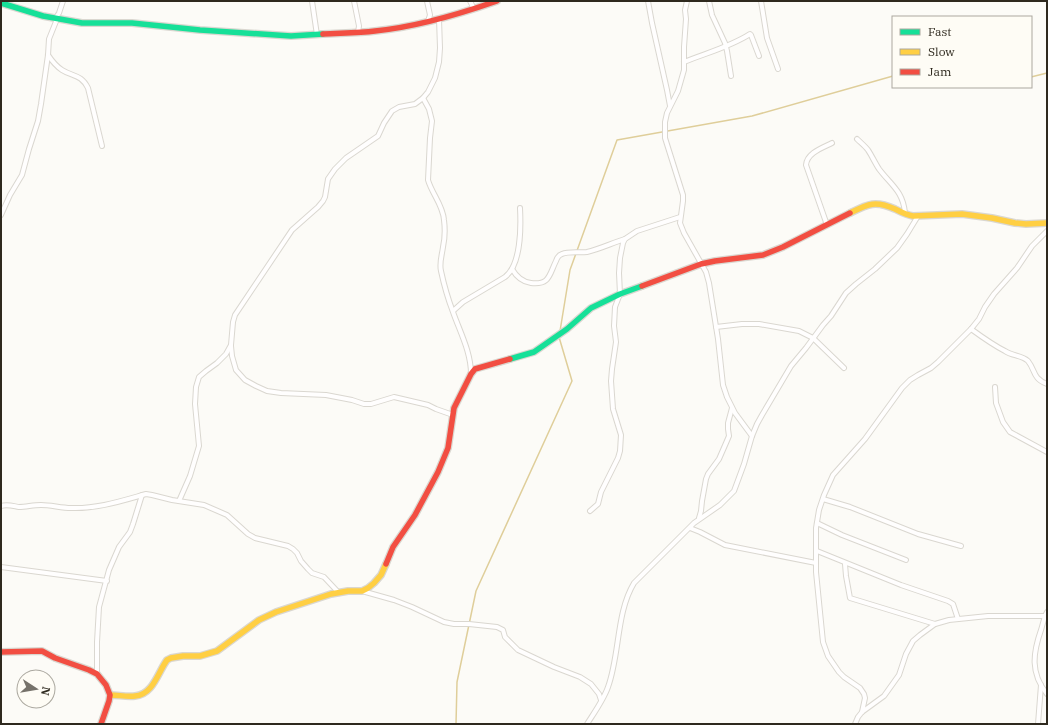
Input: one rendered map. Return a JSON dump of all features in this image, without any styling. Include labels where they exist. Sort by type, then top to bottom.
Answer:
[{"type":"street","points":[[1,215],[24,170],[40,114],[49,39],[56,19],[60,13],[63,1]]},
{"type":"street","points":[[312,1],[317,35]]},
{"type":"street","points":[[354,1],[359,26],[358,32]]},
{"type":"street","points":[[427,1],[430,15],[428,21]]},
{"type":"street","points":[[470,1],[474,9]]},
{"type":"street","points":[[1,3],[43,16],[82,23],[167,26],[200,30],[291,36],[390,29],[440,19],[497,1]]},
{"type":"street","points":[[648,1],[670,107]]},
{"type":"street","points":[[687,1],[685,10],[684,70],[679,88],[665,122],[665,131],[669,150],[683,195],[680,222],[684,233],[706,272],[709,283],[723,385],[732,408],[752,436]]},
{"type":"street","points":[[708,1],[712,15],[726,46],[731,76]]},
{"type":"street","points":[[761,1],[768,38],[778,69]]},
{"type":"street","points":[[440,19],[440,48],[437,72],[432,84],[423,98],[415,104],[399,107],[392,111],[378,136],[346,158],[334,169],[325,188],[323,201],[292,230],[235,315],[231,345],[236,370],[245,380],[267,391],[326,395],[364,404],[371,404],[394,397],[428,405],[453,415]]},
{"type":"street","points":[[684,62],[726,46],[751,34],[759,56]]},
{"type":"street","points":[[48,55],[60,68],[84,81],[88,88],[102,146]]},
{"type":"street","points":[[423,98],[432,116],[428,180],[444,212],[445,221],[444,246],[440,266],[452,311],[470,359],[471,374]]},
{"type":"street","points":[[857,139],[868,150],[880,170],[901,196],[905,213]]},
{"type":"street","points":[[827,225],[806,165],[806,161],[808,156],[832,143]]},
{"type":"street","points":[[362,591],[368,588],[381,575],[393,547],[426,497],[448,448],[454,408],[471,374],[475,370],[534,352],[567,329],[590,308],[620,294],[701,264],[763,255],[783,247],[871,203],[881,204],[909,215],[962,214],[1015,223],[1047,224]]},
{"type":"street","points":[[452,311],[463,302],[509,274],[517,254],[520,238],[520,208]]},
{"type":"street","points":[[587,724],[608,688],[628,592],[634,583],[699,519],[720,505],[734,491],[752,436],[762,415],[791,366],[823,324],[831,316],[846,294],[897,248],[918,216]]},
{"type":"street","points":[[512,269],[514,273],[523,281],[530,283],[541,283],[546,280],[557,258],[561,254],[576,252],[582,253],[594,250],[625,238],[637,231],[680,217]]},
{"type":"street","points":[[862,712],[865,698],[864,694],[860,688],[839,672],[828,656],[824,642],[816,563],[816,523],[822,499],[828,484],[836,472],[865,439],[902,388],[914,377],[935,365],[971,329],[994,294],[1017,268],[1032,246],[1047,230]]},
{"type":"street","points":[[590,511],[598,504],[601,492],[620,451],[621,435],[613,409],[611,381],[616,342],[614,326],[615,307],[620,294],[620,258],[625,238]]},
{"type":"street","points":[[716,327],[759,324],[798,331],[813,338],[844,368]]},
{"type":"street","points":[[971,329],[1006,352],[1026,360],[1038,379],[1047,384]]},
{"type":"street","points":[[179,501],[190,476],[199,446],[195,404],[196,387],[199,377],[226,354],[231,345]]},
{"type":"street","points":[[995,386],[996,403],[1003,422],[1010,432],[1047,452]]},
{"type":"street","points":[[699,519],[702,511],[702,501],[706,479],[719,459],[728,439],[728,423],[732,408]]},
{"type":"street","points":[[2,505],[20,507],[39,505],[82,508],[107,505],[146,494],[200,504],[227,515],[248,534],[255,538],[288,546],[297,553],[312,573],[324,577],[339,593]]},
{"type":"street","points":[[97,674],[96,642],[99,607],[109,570],[119,547],[130,532],[142,496]]},
{"type":"street","points":[[822,499],[840,504],[918,534],[961,546]]},
{"type":"street","points":[[816,523],[842,535],[906,560]]},
{"type":"street","points":[[690,528],[722,544],[816,563]]},
{"type":"street","points":[[817,551],[845,564],[948,601],[953,604],[958,619]]},
{"type":"street","points":[[845,564],[850,598],[935,624]]},
{"type":"street","points":[[1,567],[13,570],[107,581]]},
{"type":"street","points":[[110,695],[139,696],[146,692],[165,662],[171,658],[200,656],[217,651],[259,620],[281,610],[314,599],[339,593],[348,591],[362,591],[394,600],[444,622],[497,627],[503,630],[506,637],[518,650],[554,667],[580,677],[591,684],[599,694],[601,700]]},
{"type":"street","points":[[855,724],[862,712],[884,696],[899,675],[906,654],[913,641],[935,624],[949,620],[988,616],[1046,617],[1034,658],[1035,669],[1041,685],[1047,694]]},
{"type":"street","points":[[1,652],[24,650],[42,651],[55,658],[97,674],[106,685],[110,695],[101,724]]},
{"type":"street","points":[[1038,724],[1041,685]]},
{"type":"waterway","points":[[1032,77],[1047,73]]},
{"type":"waterway","points":[[560,331],[570,270],[617,140],[752,116],[892,76]]},
{"type":"waterway","points":[[456,724],[457,682],[476,591],[572,381],[559,337]]},
{"type":"traffic: fast","points":[[1,3],[43,16],[82,23],[132,23],[200,30],[291,36],[323,34]]},
{"type":"traffic: fast","points":[[510,359],[534,352],[567,329],[591,308],[620,294],[642,286]]},
{"type":"traffic: slow","points":[[850,213],[867,205],[877,204],[888,206],[913,216],[962,214],[1015,223],[1047,223]]},
{"type":"traffic: slow","points":[[110,695],[141,695],[151,687],[167,660],[183,656],[200,656],[217,651],[259,620],[276,612],[331,594],[348,591],[362,591],[374,583],[381,575],[386,564]]},
{"type":"traffic: jam","points":[[323,34],[369,32],[406,27],[452,16],[497,1]]},
{"type":"traffic: jam","points":[[642,286],[701,264],[763,255],[783,247],[850,213]]},
{"type":"traffic: jam","points":[[386,564],[393,547],[415,515],[438,472],[448,448],[454,408],[471,374],[475,369],[510,359]]},
{"type":"traffic: jam","points":[[1,652],[42,651],[55,658],[97,674],[106,685],[110,695],[101,724]]}]
